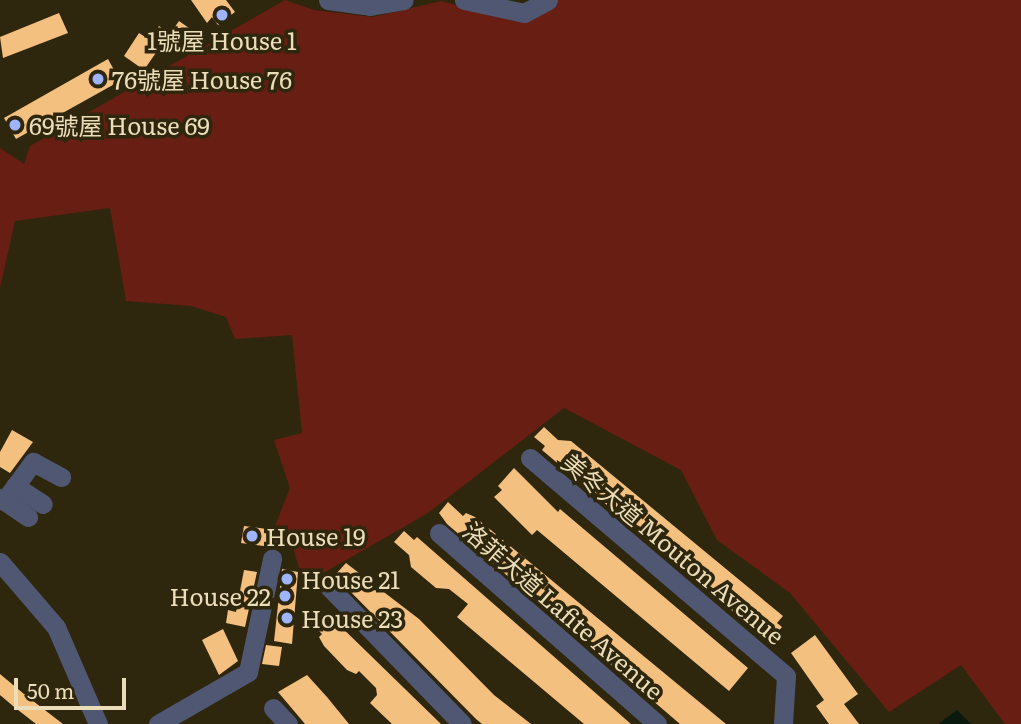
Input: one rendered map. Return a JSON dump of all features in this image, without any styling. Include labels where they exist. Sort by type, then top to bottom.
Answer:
[{"type":"street","points":[[328,0],[370,6],[402,0]]},
{"type":"street","points":[[464,0],[524,13],[548,0]]},
{"type":"street","name":"美冬大道 Mouton Avenue","points":[[530,458],[786,676],[783,724]]},
{"type":"street","points":[[6,495],[36,461],[61,477]]},
{"type":"street","points":[[6,495],[43,504]]},
{"type":"street","points":[[6,495],[28,517]]},
{"type":"street","name":"洛菲大道 Lafite Avenue","points":[[439,533],[657,724]]},
{"type":"street","points":[[158,724],[248,672],[272,559]]},
{"type":"street","points":[[0,562],[31,593],[61,636],[98,724]]},
{"type":"street","points":[[327,586],[462,724]]},
{"type":"street","points":[[273,708],[288,724]]},
{"type":"shaded area","points":[[285,0],[314,10],[373,17],[441,1],[523,22],[542,15],[558,0],[1021,0],[1021,724],[1005,724],[961,665],[889,712],[790,593],[717,540],[681,470],[564,408],[428,513],[320,575],[299,568],[291,541],[275,526],[290,488],[274,440],[302,433],[292,335],[235,339],[226,317],[191,306],[126,301],[110,208],[15,221],[0,288],[0,148],[24,164],[30,146]]},
{"type":"shaded area","points":[[957,710],[971,724],[938,724]]},
{"type":"building","points":[[191,0],[226,0],[235,12],[218,25],[212,17],[207,23]]},
{"type":"building","points":[[59,13],[68,33],[3,58],[0,37]]},
{"type":"building","points":[[179,21],[199,35],[193,45],[181,38],[173,51],[162,44],[144,70],[124,56],[139,33],[150,40],[159,26],[170,34]]},
{"type":"building","points":[[108,59],[120,81],[16,139],[4,118]]},
{"type":"building","points":[[544,427],[558,440],[571,441],[783,616],[777,623],[782,627],[769,642],[542,450],[545,446],[534,437]]},
{"type":"building","points":[[12,430],[33,442],[10,473],[0,467],[0,452]]},
{"type":"building","points":[[514,468],[558,512],[560,509],[748,668],[729,691],[537,530],[532,535],[494,497],[502,490],[498,486]]},
{"type":"building","points":[[448,502],[463,516],[466,513],[475,517],[726,724],[680,724],[447,524],[439,513]]},
{"type":"building","points":[[244,526],[281,531],[279,548],[241,543]]},
{"type":"building","points":[[404,531],[414,540],[417,537],[631,724],[584,724],[457,617],[468,604],[449,589],[436,588],[411,567],[409,555],[394,542]]},
{"type":"building","points":[[346,563],[419,619],[494,695],[531,724],[482,724],[476,719],[344,585],[336,574]]},
{"type":"building","points":[[282,569],[298,572],[292,644],[274,641]]},
{"type":"building","points":[[244,570],[257,572],[245,627],[226,623],[228,610],[236,612]]},
{"type":"building","points":[[315,610],[328,620],[331,617],[441,724],[392,724],[370,703],[377,695],[376,688],[359,671],[356,674],[347,670],[324,646],[319,637],[322,634],[306,618]]},
{"type":"building","points":[[223,629],[238,661],[219,675],[202,640]]},
{"type":"building","points":[[815,635],[858,694],[844,704],[859,724],[829,724],[816,706],[824,700],[791,653]]},
{"type":"building","points":[[266,645],[282,647],[279,666],[262,664]]},
{"type":"building","points":[[0,674],[63,724],[36,724],[13,706],[0,695]]},
{"type":"building","points":[[307,675],[349,724],[305,724],[278,692]]},
{"type":"place","name":"1號屋 House 1","points":[[222,15]]},
{"type":"place","name":"76號屋 House 76","points":[[98,79]]},
{"type":"place","name":"69號屋 House 69","points":[[15,125]]},
{"type":"place","name":"House 19","points":[[252,536]]},
{"type":"place","name":"House 21","points":[[287,579]]},
{"type":"place","name":"House 22","points":[[285,596]]},
{"type":"place","name":"House 23","points":[[287,618]]}]
